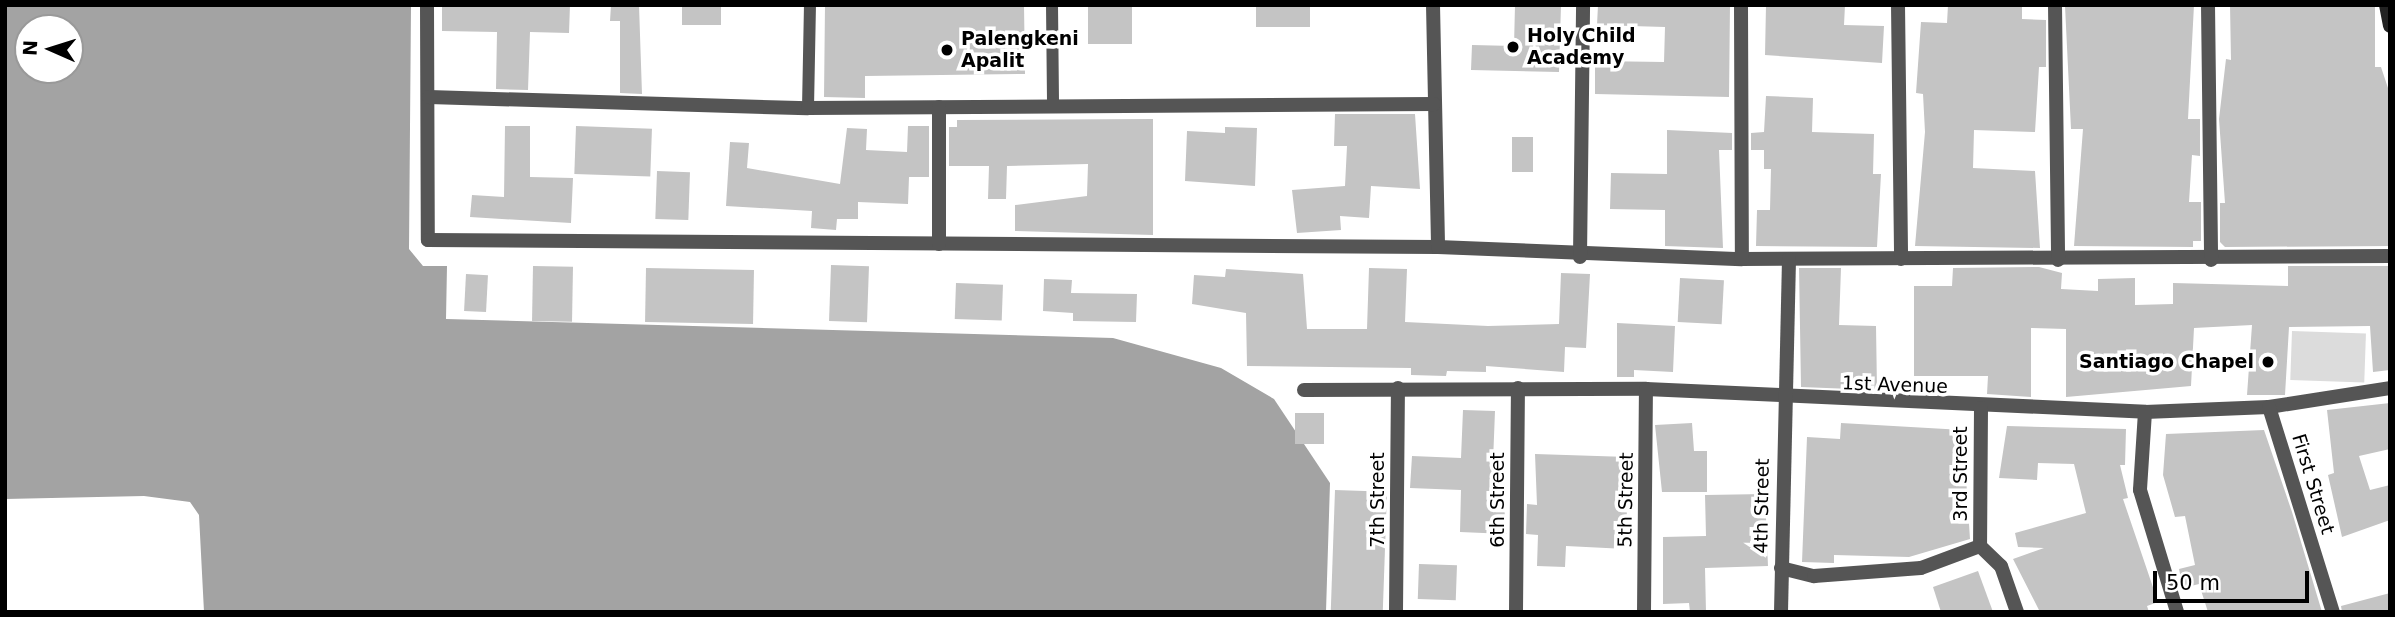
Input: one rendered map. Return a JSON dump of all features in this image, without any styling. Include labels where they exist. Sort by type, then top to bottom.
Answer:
[{"type":"main road","points":[[2386,5],[2390,26]]},
{"type":"street","points":[[427,5],[428,240],[1438,247],[1580,257],[1742,259],[2211,260],[2390,256]]},
{"type":"street","points":[[1433,5],[1438,247]]},
{"type":"street","points":[[1580,257],[1583,5]]},
{"type":"street","points":[[1741,5],[1742,259]]},
{"type":"street","points":[[1898,5],[1901,259]]},
{"type":"street","points":[[2055,5],[2058,260]]},
{"type":"street","points":[[2208,5],[2211,260]]},
{"type":"street","points":[[429,97],[808,108],[1434,104]]},
{"type":"street","points":[[939,107],[939,244]]},
{"type":"street","name":"4th Street","points":[[1781,612],[1783,400],[1789,259]]},
{"type":"street","name":"7th Street","points":[[1396,612],[1398,388]]},
{"type":"street","name":"6th Street","points":[[1516,612],[1518,388]]},
{"type":"street","name":"1st Avenue","points":[[1304,390],[1646,389],[1783,400],[2145,412],[2269,407],[2390,388]]},
{"type":"street","name":"5th Street","points":[[1644,612],[1646,389]]},
{"type":"street","name":"First Street","points":[[2269,407],[2333,612]]},
{"type":"street","name":"3rd Street","points":[[1981,408],[1980,546],[2001,566],[2017,612]]},
{"type":"street","points":[[2145,412],[2141,494],[2177,612]]},
{"type":"street","points":[[1781,568],[1814,576],[1921,568],[1980,546]]},
{"type":"lane","points":[[808,108],[810,5]]},
{"type":"lane","points":[[1052,5],[1054,106]]},
{"type":"shaded area","points":[[5,5],[411,5],[409,249],[423,266],[447,266],[446,319],[1113,338],[1221,368],[1274,399],[1330,483],[1326,612],[204,612],[199,515],[190,502],[144,496],[5,499]]},
{"type":"shaded area","points":[[2292,331],[2366,334],[2364,383],[2290,380]]},
{"type":"building","points":[[442,5],[570,5],[569,33],[530,32],[528,90],[496,89],[497,32],[442,31]]},
{"type":"building","points":[[611,5],[639,5],[642,94],[620,93],[620,21],[610,21]]},
{"type":"building","points":[[682,5],[721,5],[721,25],[682,25]]},
{"type":"building","name":"Palengkeni Apalit","points":[[825,5],[1024,5],[1025,74],[865,76],[865,98],[824,97]]},
{"type":"building","points":[[1088,5],[1132,5],[1132,44],[1088,44]]},
{"type":"building","points":[[1256,5],[1310,5],[1310,27],[1256,27]]},
{"type":"building","points":[[1515,5],[1561,5],[1559,72],[1471,70],[1472,45],[1514,46]]},
{"type":"building","points":[[1598,5],[1730,5],[1729,97],[1595,94],[1595,61],[1664,62],[1665,27],[1597,25]]},
{"type":"building","points":[[1766,5],[1845,5],[1844,25],[1884,26],[1882,63],[1765,55]]},
{"type":"building","points":[[1948,5],[2022,5],[2022,19],[2046,20],[2046,67],[2039,67],[2035,132],[1974,130],[1973,168],[2035,171],[2040,248],[1915,246],[1925,132],[1923,94],[1916,93],[1921,22],[1947,23]]},
{"type":"building","points":[[2194,5],[2188,119],[2200,119],[2200,156],[2192,155],[2189,202],[2201,202],[2201,241],[2193,241],[2193,247],[2074,246],[2083,129],[2071,129],[2065,6]]},
{"type":"building","points":[[2230,5],[2375,7],[2375,67],[2381,67],[2390,94],[2390,246],[2225,247],[2220,242],[2220,203],[2225,203],[2219,119],[2226,59],[2231,60]]},
{"type":"building","points":[[1766,96],[1813,98],[1812,132],[1874,134],[1873,174],[1881,174],[1877,247],[1756,246],[1757,210],[1770,210],[1771,169],[1764,169],[1764,150],[1751,150],[1751,133],[1764,132]]},
{"type":"building","points":[[1335,114],[1415,114],[1420,189],[1371,186],[1369,218],[1340,216],[1341,230],[1297,233],[1292,190],[1345,186],[1347,146],[1334,146]]},
{"type":"building","points":[[1153,119],[1153,235],[1015,231],[1015,205],[1087,196],[1088,164],[1007,166],[1006,199],[988,199],[989,166],[949,166],[949,127],[957,127],[957,120]]},
{"type":"building","points":[[505,126],[530,126],[530,177],[573,178],[571,223],[470,217],[472,195],[504,197]]},
{"type":"building","points":[[576,126],[652,129],[650,177],[574,174]]},
{"type":"building","points":[[908,126],[929,126],[929,177],[909,177],[908,204],[858,202],[858,219],[837,219],[836,230],[811,228],[812,211],[726,206],[730,142],[749,143],[747,168],[840,184],[847,128],[867,129],[866,150],[907,152]]},
{"type":"building","points":[[1225,127],[1257,128],[1255,186],[1185,181],[1187,131],[1225,133]]},
{"type":"building","points":[[1667,130],[1732,133],[1732,150],[1719,150],[1723,248],[1665,246],[1665,210],[1610,209],[1611,173],[1667,174]]},
{"type":"building","points":[[1512,137],[1533,137],[1533,172],[1512,172]]},
{"type":"building","points":[[657,171],[690,172],[688,220],[655,219]]},
{"type":"building","points":[[831,265],[869,266],[867,322],[829,321]]},
{"type":"building","points":[[533,266],[573,267],[572,322],[532,321]]},
{"type":"building","points":[[2288,266],[2390,266],[2390,370],[2373,372],[2370,326],[2289,327],[2285,395],[2247,395],[2252,325],[2194,328],[2191,386],[2066,397],[2066,329],[2031,328],[2031,397],[1987,394],[1988,376],[1914,376],[1914,286],[1952,286],[1953,268],[2039,267],[2062,273],[2061,289],[2098,291],[2098,279],[2135,278],[2135,305],[2173,304],[2173,283],[2288,286]]},
{"type":"building","points":[[646,268],[754,270],[753,324],[645,322]]},
{"type":"building","points":[[1369,268],[1407,269],[1405,322],[1488,326],[1559,324],[1561,273],[1590,274],[1586,348],[1565,347],[1564,372],[1486,366],[1486,372],[1447,371],[1446,376],[1411,375],[1411,368],[1247,366],[1246,313],[1192,304],[1194,275],[1225,277],[1226,269],[1303,274],[1307,329],[1367,329]]},
{"type":"building","points":[[1799,268],[1841,268],[1839,325],[1876,326],[1877,390],[1801,387]]},
{"type":"building","points":[[466,274],[488,275],[486,312],[464,311]]},
{"type":"building","points":[[1680,278],[1724,280],[1722,324],[1678,322]]},
{"type":"building","points":[[1044,279],[1072,280],[1071,293],[1137,294],[1136,322],[1073,321],[1073,313],[1043,311]]},
{"type":"building","points":[[956,283],[1003,285],[1002,321],[955,319]]},
{"type":"building","points":[[1617,323],[1675,326],[1673,372],[1634,370],[1634,377],[1617,377]]},
{"type":"building","points":[[2390,403],[2390,449],[2359,456],[2370,490],[2390,485],[2390,520],[2342,537],[2328,475],[2334,473],[2327,410]]},
{"type":"building","points":[[1463,410],[1495,411],[1493,462],[1499,462],[1507,534],[1460,532],[1461,490],[1410,488],[1412,456],[1461,458]]},
{"type":"building","points":[[1295,413],[1324,413],[1324,444],[1295,444]]},
{"type":"building","points":[[1692,423],[1694,451],[1707,451],[1707,492],[1662,492],[1655,425]]},
{"type":"building","points":[[1841,423],[1963,430],[1970,539],[1909,557],[1834,555],[1834,563],[1802,562],[1807,437],[1840,439]]},
{"type":"building","points":[[2007,426],[2126,429],[2125,465],[2120,465],[2128,498],[2123,499],[2158,602],[2147,606],[2149,612],[2040,612],[2013,559],[2044,548],[2018,547],[2015,533],[2086,513],[2074,464],[2038,463],[2037,480],[1999,478]]},
{"type":"building","points":[[2264,430],[2322,612],[2208,612],[2199,584],[2183,588],[2179,569],[2195,565],[2185,516],[2175,517],[2163,475],[2166,434]]},
{"type":"building","points":[[1535,454],[1628,457],[1626,549],[1566,546],[1565,567],[1537,566],[1538,535],[1526,534],[1527,504],[1537,505]]},
{"type":"building","points":[[1335,490],[1387,492],[1383,612],[1331,612]]},
{"type":"building","points":[[1765,494],[1768,566],[1705,568],[1706,612],[1690,612],[1689,603],[1663,604],[1663,537],[1706,536],[1705,495]]},
{"type":"building","points":[[1419,564],[1457,565],[1456,600],[1418,599]]},
{"type":"building","points":[[1978,571],[1993,612],[1941,612],[1933,587]]},
{"type":"building","points":[[2390,593],[2390,612],[2342,612],[2341,606]]},
{"type":"place","name":"Holy Child Academy","points":[[1513,47]]},
{"type":"place","name":"Palengkeni Apalit","points":[[947,50]]},
{"type":"place","name":"Santiago Chapel","points":[[2268,362]]}]
